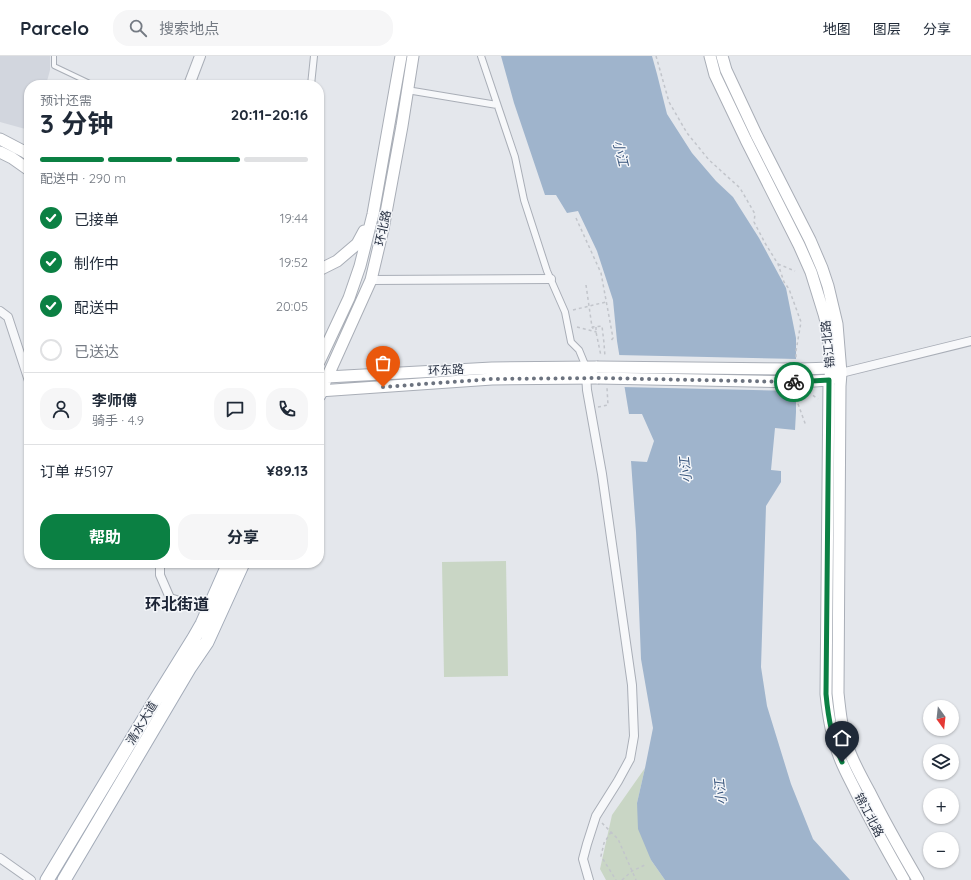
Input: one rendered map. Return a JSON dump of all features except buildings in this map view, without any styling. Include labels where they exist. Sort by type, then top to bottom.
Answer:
[{"type":"main road","name":"环北路","points":[[324,351],[349,298],[360,266],[373,214],[401,56]]},
{"type":"main road","name":"环北路","points":[[324,375],[371,280],[385,221],[402,126],[412,56]]},
{"type":"main road","name":"锦江北路","points":[[710,56],[715,74],[811,272],[824,314],[840,386],[838,685],[842,728],[856,766],[918,880]]},
{"type":"main road","name":"锦江北路","points":[[722,56],[726,70],[756,134],[810,240],[822,268],[837,324],[837,371]]},
{"type":"main road","points":[[0,139],[24,152]]},
{"type":"main road","points":[[0,152],[24,166]]},
{"type":"main road","points":[[324,268],[337,261],[358,244],[373,214]]},
{"type":"main road","name":"环东路","points":[[324,377],[595,364],[798,364],[837,371]]},
{"type":"main road","points":[[324,392],[492,379],[586,378],[603,382],[801,387],[829,380],[837,371]]},
{"type":"main road","name":"锦江北路","points":[[829,380],[826,694],[828,714],[831,731],[845,770],[872,823],[904,880]]},
{"type":"main road","points":[[219,587],[222,568]]},
{"type":"main road","name":"清水大道","points":[[47,880],[194,638],[227,568]]},
{"type":"main road","name":"清水大道","points":[[64,880],[190,667],[207,642],[241,568]]},
{"type":"street","points":[[191,80],[200,56]]},
{"type":"street","points":[[312,80],[314,56]]},
{"type":"street","points":[[481,56],[515,157],[524,200],[551,279],[565,312],[571,342],[595,364],[586,378],[587,390],[602,474],[632,685],[634,736],[630,759],[596,816],[587,844],[583,859],[590,880]]},
{"type":"street","points":[[407,90],[498,105]]},
{"type":"street","points":[[371,280],[551,279]]},
{"type":"street","points":[[0,311],[8,317],[24,366]]},
{"type":"street","points":[[837,371],[971,341]]},
{"type":"street","points":[[160,568],[160,574],[170,598],[208,610]]},
{"type":"street","points":[[0,858],[32,880]]},
{"type":"lane","points":[[54,56],[54,66],[83,80]]},
{"type":"path","points":[[656,56],[669,102],[687,133],[709,160],[740,188],[755,214],[754,222],[756,227],[778,264],[801,322],[796,351],[798,364]]},
{"type":"path","points":[[576,218],[600,273],[613,338],[610,342]]},
{"type":"path","points":[[778,264],[795,271]]},
{"type":"path","points":[[586,285],[592,327],[596,332]]},
{"type":"path","points":[[565,312],[606,302]]},
{"type":"path","points":[[568,324],[596,332]]},
{"type":"path","points":[[592,327],[602,326],[605,357]]},
{"type":"path","points":[[595,364],[596,327]]},
{"type":"path","points":[[596,407],[608,405],[603,382]]},
{"type":"path","points":[[806,426],[797,401],[801,387],[819,400]]},
{"type":"path","points":[[599,821],[618,839],[636,880]]},
{"type":"path","points":[[611,832],[604,843],[601,856],[616,880]]},
{"type":"path","points":[[622,880],[632,871],[647,864]]},
{"type":"shaded area","points":[[0,56],[50,56],[50,70],[47,80],[24,80],[24,129],[0,122]]},
{"type":"green space","points":[[506,561],[508,676],[444,677],[442,562]]},
{"type":"green space","points":[[645,768],[637,803],[651,860],[665,880],[606,880],[600,869],[612,815]]},
{"type":"water","name":"小江","points":[[501,56],[652,56],[667,114],[692,153],[716,181],[733,197],[759,238],[786,288],[796,338],[795,430],[775,428],[771,470],[781,471],[781,482],[766,506],[761,667],[767,706],[791,784],[813,839],[850,880],[665,880],[651,860],[638,829],[637,803],[653,728],[641,659],[636,532],[631,461],[647,462],[654,441],[642,414],[629,414],[617,341],[613,300],[597,251],[578,211],[567,213],[556,195],[545,195],[514,103]]},
{"type":"pier","points":[[617,355],[798,359],[798,391],[622,387]]},
{"type":"way so far","points":[[383,387],[492,379],[598,378],[794,382]]},
{"type":"district","name":"环北街道","points":[[177,604]]},
{"type":"route","points":[[794,382],[829,380],[826,694],[831,731],[842,762]]}]
